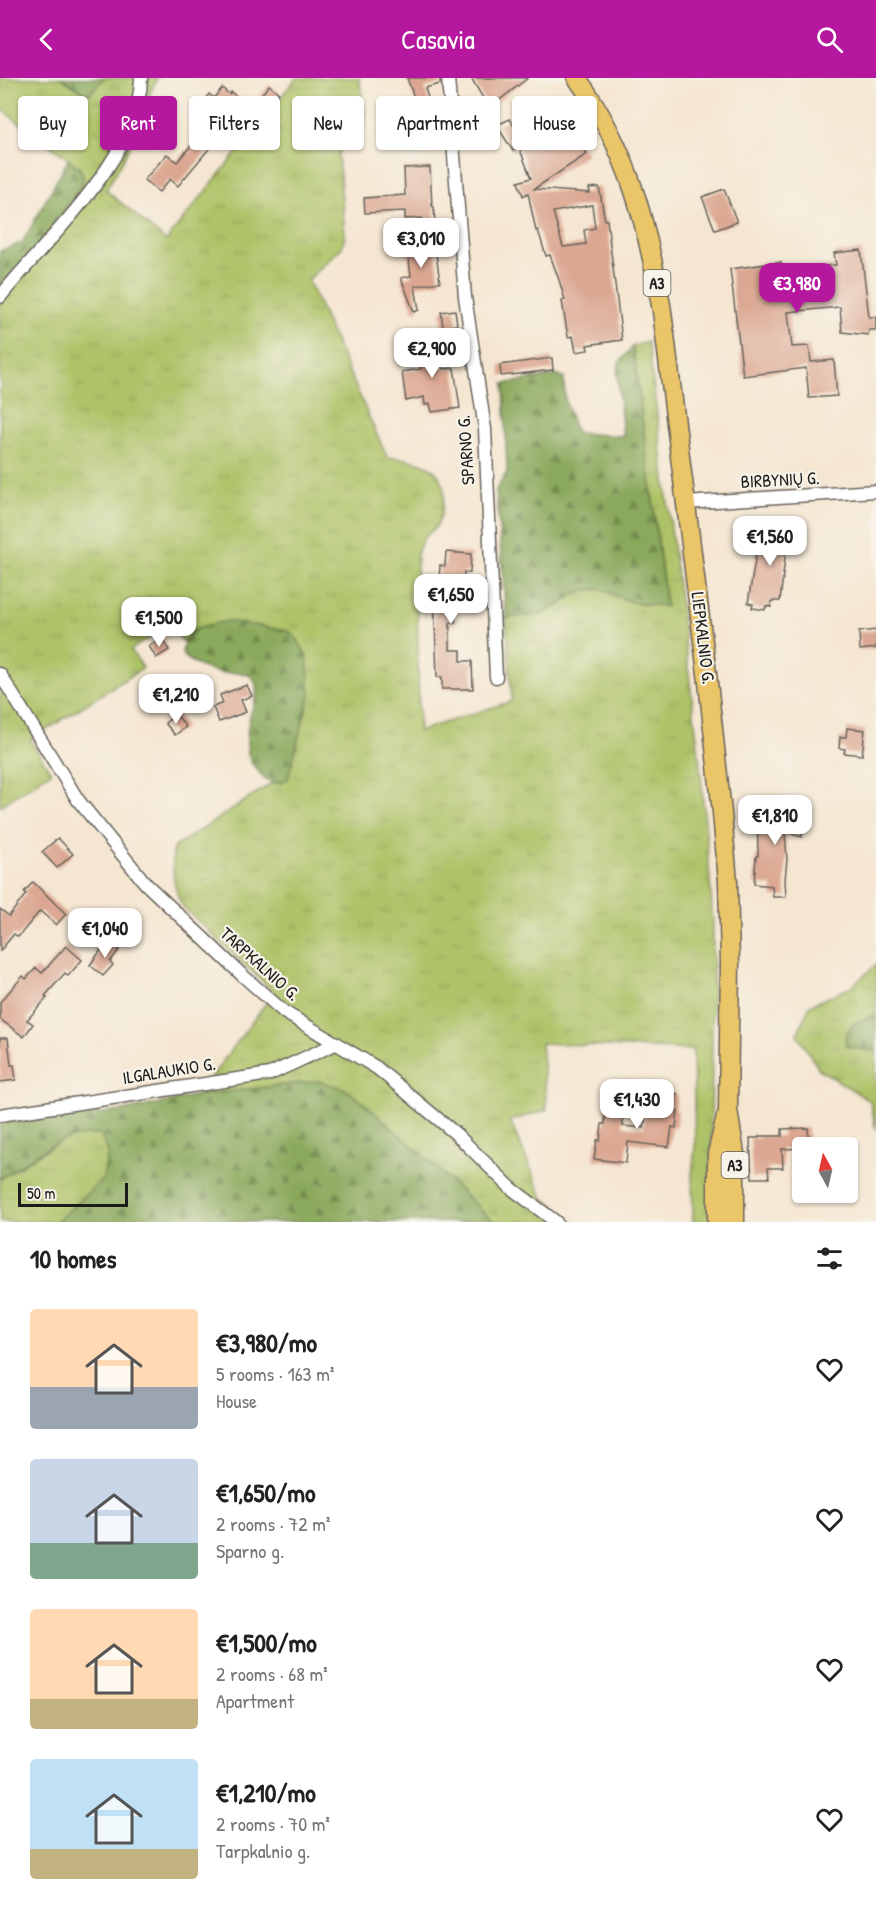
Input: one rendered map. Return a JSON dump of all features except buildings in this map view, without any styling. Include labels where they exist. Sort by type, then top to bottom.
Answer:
[{"type":"main road","name":"LIEPKALNIO G.","points":[[577,78],[618,146],[632,182],[653,262],[662,311],[708,682],[728,882],[730,963],[728,1110],[735,1154],[735,1222]]},
{"type":"main road","name":"LIEPKALNIO G.","points":[[717,1222],[717,1154],[728,1110]]},
{"type":"street","points":[[0,297],[94,189],[130,129],[136,110],[141,78]]},
{"type":"street","name":"SPARNO G.","points":[[448,78],[465,297],[485,429],[496,677]]},
{"type":"street","name":"BIRBYNIŲ G.","points":[[686,503],[876,492]]},
{"type":"street","name":"TARPKALNIO G.","points":[[0,674],[78,800],[146,884],[284,1012],[377,1068],[456,1134],[511,1188],[556,1222]]},
{"type":"street","name":"ILGALAUKIO G.","points":[[0,1115],[270,1074],[337,1043]]},
{"type":"green space","points":[[0,78],[61,78],[88,95],[104,78],[158,78],[149,96],[100,96],[100,150],[128,150],[106,190],[166,241],[239,150],[280,150],[280,98],[296,78],[359,78],[362,96],[292,96],[292,150],[341,150],[338,153],[345,236],[342,247],[308,280],[387,457],[407,459],[426,465],[440,477],[443,486],[444,497],[440,519],[436,527],[423,540],[417,555],[419,731],[512,701],[506,618],[542,614],[573,595],[586,590],[599,589],[635,603],[666,606],[633,346],[648,342],[699,755],[713,921],[710,1222],[693,1222],[692,1174],[695,1148],[693,1050],[541,1043],[547,1110],[510,1121],[543,1197],[574,1222],[494,1222],[429,1161],[319,1081],[198,1095],[274,992],[183,907],[175,885],[173,848],[272,783],[281,783],[310,694],[206,625],[193,631],[183,642],[170,624],[131,650],[143,668],[30,740],[51,772],[0,806],[0,288],[80,168],[56,150],[88,150],[88,96],[18,96],[18,122],[0,108]]},
{"type":"green space","points":[[61,78],[104,78],[88,95]]},
{"type":"green space","points":[[68,160],[81,172],[83,183],[43,241],[0,288],[0,251],[22,243]]},
{"type":"green space","points":[[633,346],[666,606],[635,603],[599,589],[586,590],[573,595],[542,614],[506,618],[496,490],[507,472],[504,384],[557,375],[564,378],[565,400],[576,433],[623,436],[617,374],[619,363]]},
{"type":"green space","points":[[228,621],[288,631],[298,640],[307,657],[310,694],[288,779],[284,781],[276,783],[266,779],[249,758],[247,735],[256,695],[254,680],[244,673],[224,673],[201,667],[182,654],[191,633],[204,626]]},
{"type":"green space","points":[[876,965],[876,1016],[862,1020],[850,1028],[846,1036],[846,1046],[871,1051],[876,1049],[876,1130],[870,1101],[819,1069],[797,1035],[810,1005],[851,987]]},
{"type":"green space","points":[[876,1016],[876,1049],[871,1051],[846,1046],[848,1031],[854,1024]]},
{"type":"green space","points":[[319,1081],[343,1088],[363,1102],[494,1222],[56,1222],[103,1179],[108,1152],[101,1135],[86,1135],[60,1142],[35,1155],[0,1179],[0,1123],[122,1111],[198,1095]]},
{"type":"green space","points":[[85,1134],[101,1135],[108,1152],[103,1179],[56,1222],[0,1222],[0,1179],[61,1140]]}]
